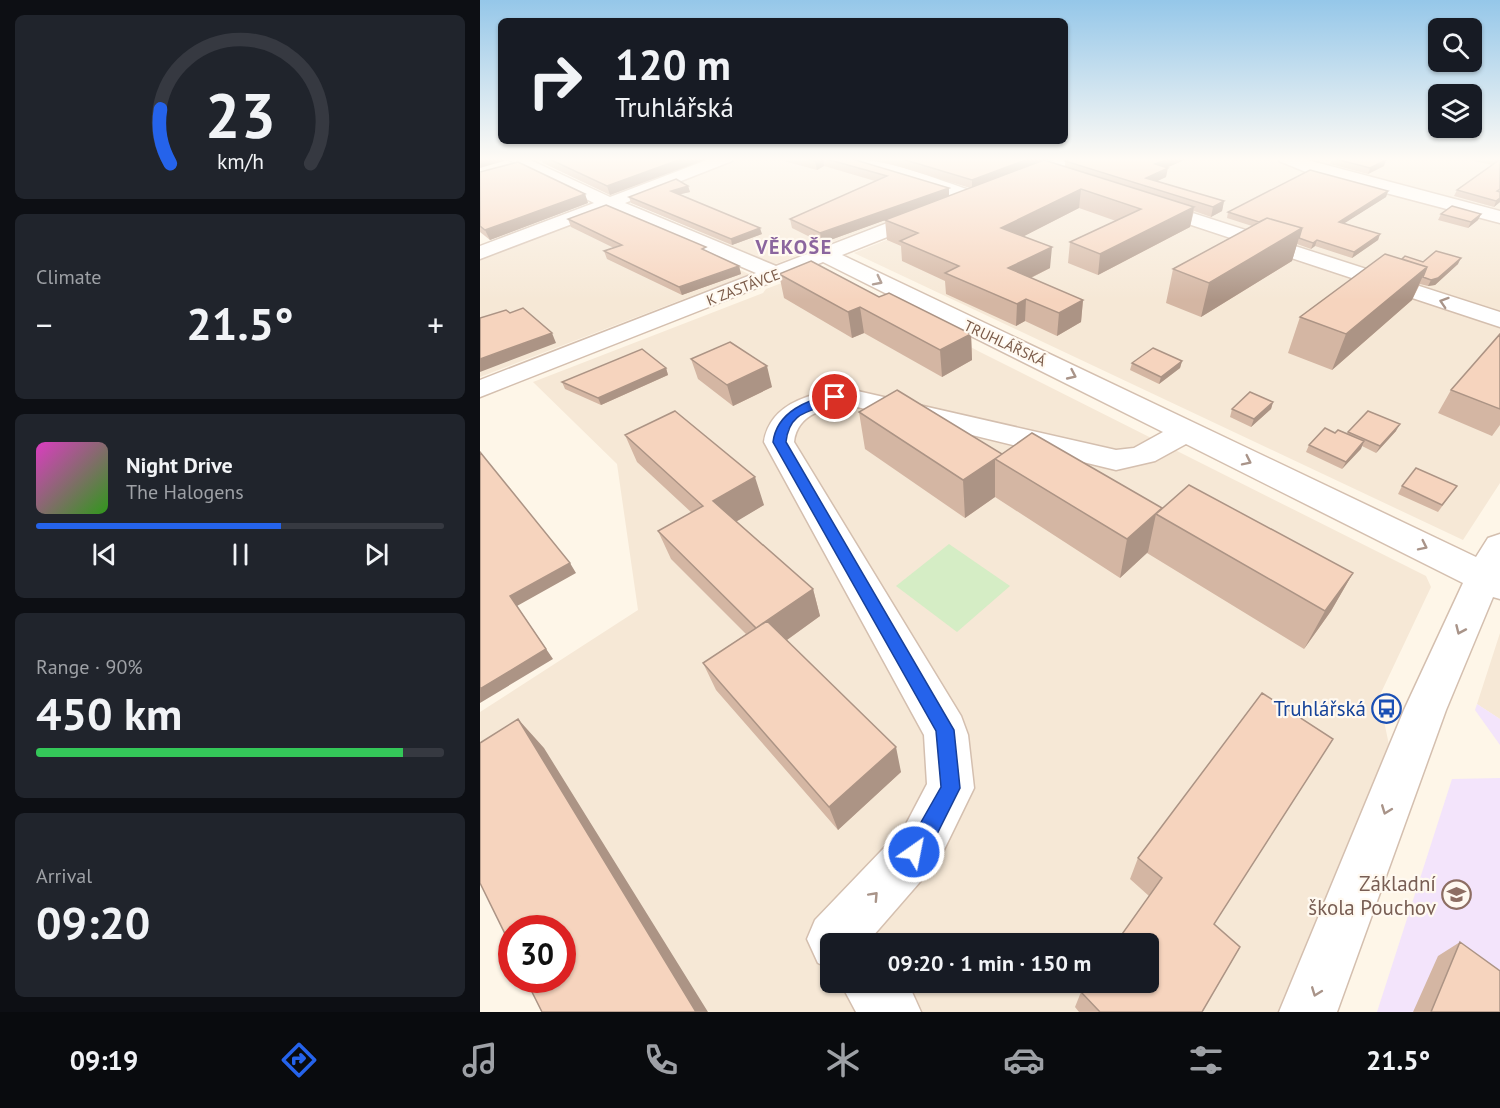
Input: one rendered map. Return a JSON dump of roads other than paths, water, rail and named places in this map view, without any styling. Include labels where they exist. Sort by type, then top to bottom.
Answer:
[{"type":"street","points":[[480,253],[603,205]]},
{"type":"street","points":[[614,205],[776,274]]},
{"type":"street","name":"K ZASTÁVCE","points":[[480,389],[951,205]]},
{"type":"street","points":[[1149,205],[1500,320]]},
{"type":"street","points":[[1455,205],[1500,217]]},
{"type":"street","name":"TRUHLÁŘSKÁ","points":[[825,255],[1185,430],[1495,570],[1425,710],[1308,1012]]},
{"type":"street","points":[[843,933],[922,843],[951,788],[945,730],[779,442],[779,436],[792,415],[818,402],[835,397],[853,398],[1116,460],[1131,460],[1156,451],[1185,430]]},
{"type":"street","points":[[877,993],[892,1012]]},
{"type":"place","name":"Truhlářská","points":[[1387,708]]},
{"type":"place","name":"Základní škola Pouchov","points":[[1457,895]]},
{"type":"district","name":"VĚKOŠE","points":[[794,247]]}]
